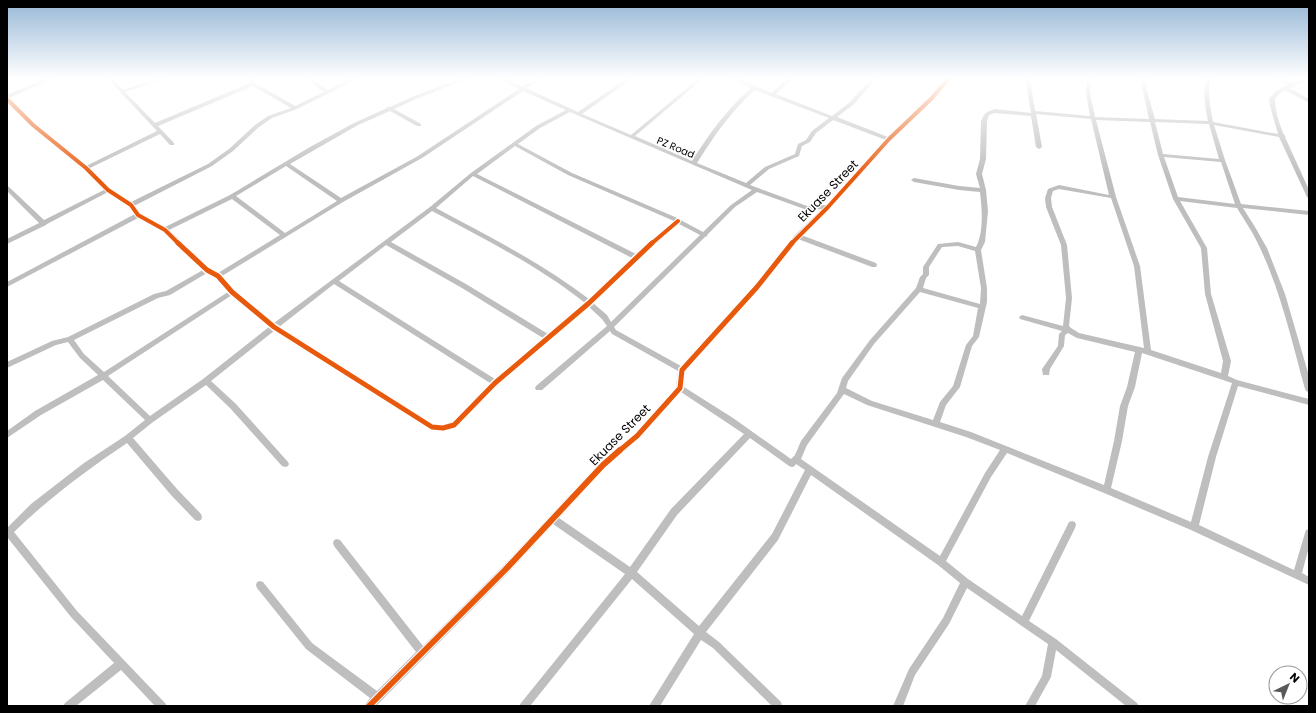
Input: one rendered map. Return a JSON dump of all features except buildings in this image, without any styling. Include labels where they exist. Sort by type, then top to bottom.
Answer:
[{"type":"street","points":[[20,111],[33,125],[86,168],[108,190],[131,205],[138,214],[165,230],[208,270],[218,276],[232,292],[274,327],[432,427],[444,428],[454,425],[495,383],[589,303],[636,257],[678,221]]},
{"type":"street","points":[[142,111],[172,144]]},
{"type":"street","points":[[155,125],[188,111]]},
{"type":"street","points":[[131,205],[210,165],[231,150],[264,121],[287,111]]},
{"type":"street","points":[[165,230],[232,196],[350,127],[382,111]]},
{"type":"street","points":[[395,111],[419,125]]},
{"type":"street","points":[[218,276],[341,201],[420,157],[488,111]]},
{"type":"street","points":[[162,706],[120,664],[74,614],[8,532],[34,506],[87,465],[128,438],[150,420],[206,381],[334,281],[432,208],[473,174],[538,127],[568,111]]},
{"type":"street","name":"PZ Road","points":[[573,111],[756,190],[807,208],[828,207]]},
{"type":"street","points":[[578,114],[582,111]]},
{"type":"street","points":[[631,137],[662,111]]},
{"type":"street","points":[[693,164],[718,124],[730,111]]},
{"type":"street","points":[[817,111],[890,139]]},
{"type":"street","points":[[746,186],[767,168],[797,155],[800,146],[808,141],[814,132],[841,111]]},
{"type":"street","name":"Ekuase Street","points":[[682,370],[757,287],[797,236],[828,207],[890,139],[918,111]]},
{"type":"street","points":[[935,424],[943,404],[956,386],[969,346],[976,337],[982,307],[984,304],[984,290],[978,250],[984,235],[986,212],[979,174],[983,159],[984,121],[989,112],[993,111]]},
{"type":"street","points":[[1000,111],[1093,118],[1212,123],[1283,136]]},
{"type":"street","points":[[1092,111],[1113,197],[1137,266],[1148,352]]},
{"type":"street","points":[[1150,111],[1161,155],[1176,199],[1204,248],[1208,294],[1227,361],[1224,377]]},
{"type":"street","points":[[1209,111],[1223,160],[1239,206],[1252,224],[1273,269],[1298,344],[1309,389]]},
{"type":"street","points":[[1273,111],[1276,123],[1309,196]]},
{"type":"street","points":[[1034,113],[1039,147]]},
{"type":"street","points":[[86,168],[160,132]]},
{"type":"street","points":[[514,144],[570,174],[678,221],[705,235]]},
{"type":"street","points":[[1161,155],[1223,160]]},
{"type":"street","points":[[286,164],[341,201]]},
{"type":"street","points":[[473,174],[636,257]]},
{"type":"street","points":[[914,180],[959,188],[983,190]]},
{"type":"street","points":[[1068,330],[1066,326],[1069,298],[1064,245],[1049,208],[1048,194],[1050,190],[1059,187],[1113,197]]},
{"type":"street","points":[[7,188],[44,224]]},
{"type":"street","points":[[7,242],[108,190]]},
{"type":"street","points":[[539,388],[612,325],[733,206],[756,190]]},
{"type":"street","points":[[232,196],[284,235]]},
{"type":"street","points":[[1176,199],[1309,214]]},
{"type":"street","points":[[432,208],[540,269],[582,295],[612,325],[614,332],[682,370],[680,388],[792,464],[798,457],[804,443],[842,390],[845,380],[872,342],[919,289],[923,277],[926,275],[926,267],[940,244],[958,244],[978,250]]},
{"type":"street","points":[[7,285],[138,214]]},
{"type":"street","points":[[797,236],[874,265]]},
{"type":"street","points":[[386,242],[464,286],[548,338]]},
{"type":"street","points":[[7,366],[47,346],[70,339],[156,296],[168,293],[208,270]]},
{"type":"street","points":[[334,281],[495,383]]},
{"type":"street","points":[[919,289],[982,307]]},
{"type":"street","points":[[7,436],[38,413],[103,376],[232,292]]},
{"type":"street","points":[[1022,317],[1068,330],[1077,335],[1148,352],[1236,382],[1309,402]]},
{"type":"street","points":[[1046,373],[1046,369],[1061,346],[1062,334],[1068,330]]},
{"type":"street","points":[[70,339],[82,356],[150,420]]},
{"type":"street","points":[[1107,490],[1118,441],[1120,423],[1131,387],[1139,350]]},
{"type":"street","points":[[206,381],[233,406],[285,464]]},
{"type":"street","points":[[1194,527],[1212,457],[1236,382]]},
{"type":"street","name":"Ekuase Street","points":[[369,706],[423,653],[553,519],[603,465],[637,436],[680,388]]},
{"type":"street","points":[[842,390],[870,403],[968,434],[1107,490],[1194,527],[1297,577],[1309,533]]},
{"type":"street","points":[[524,706],[631,573],[674,512],[749,434]]},
{"type":"street","points":[[128,438],[198,518]]},
{"type":"street","points":[[941,562],[988,475],[1005,449]]},
{"type":"street","points":[[795,459],[941,562],[965,582],[1054,642],[1134,706]]},
{"type":"street","points":[[654,706],[700,633],[776,537],[809,470]]},
{"type":"street","points":[[553,519],[631,573],[700,633],[716,644],[778,705]]},
{"type":"street","points":[[1024,622],[1072,525]]},
{"type":"street","points":[[337,543],[423,653]]},
{"type":"street","points":[[1297,574],[1309,581]]},
{"type":"street","points":[[898,706],[912,672],[946,621],[965,582]]},
{"type":"street","points":[[260,585],[309,646],[378,698]]},
{"type":"street","points":[[1030,706],[1046,677],[1054,642]]},
{"type":"street","points":[[68,706],[120,664]]},
{"type":"cycle path","points":[[19,111],[33,125],[86,168],[108,190],[131,205],[138,215],[165,230],[207,270],[218,276],[232,292],[274,327],[432,427],[443,428],[454,425],[495,383],[589,303],[656,239],[678,221]]},
{"type":"cycle path","points":[[369,706],[505,570],[603,465],[637,436],[680,388],[682,370],[757,287],[797,236],[828,207],[889,139],[918,111]]}]
